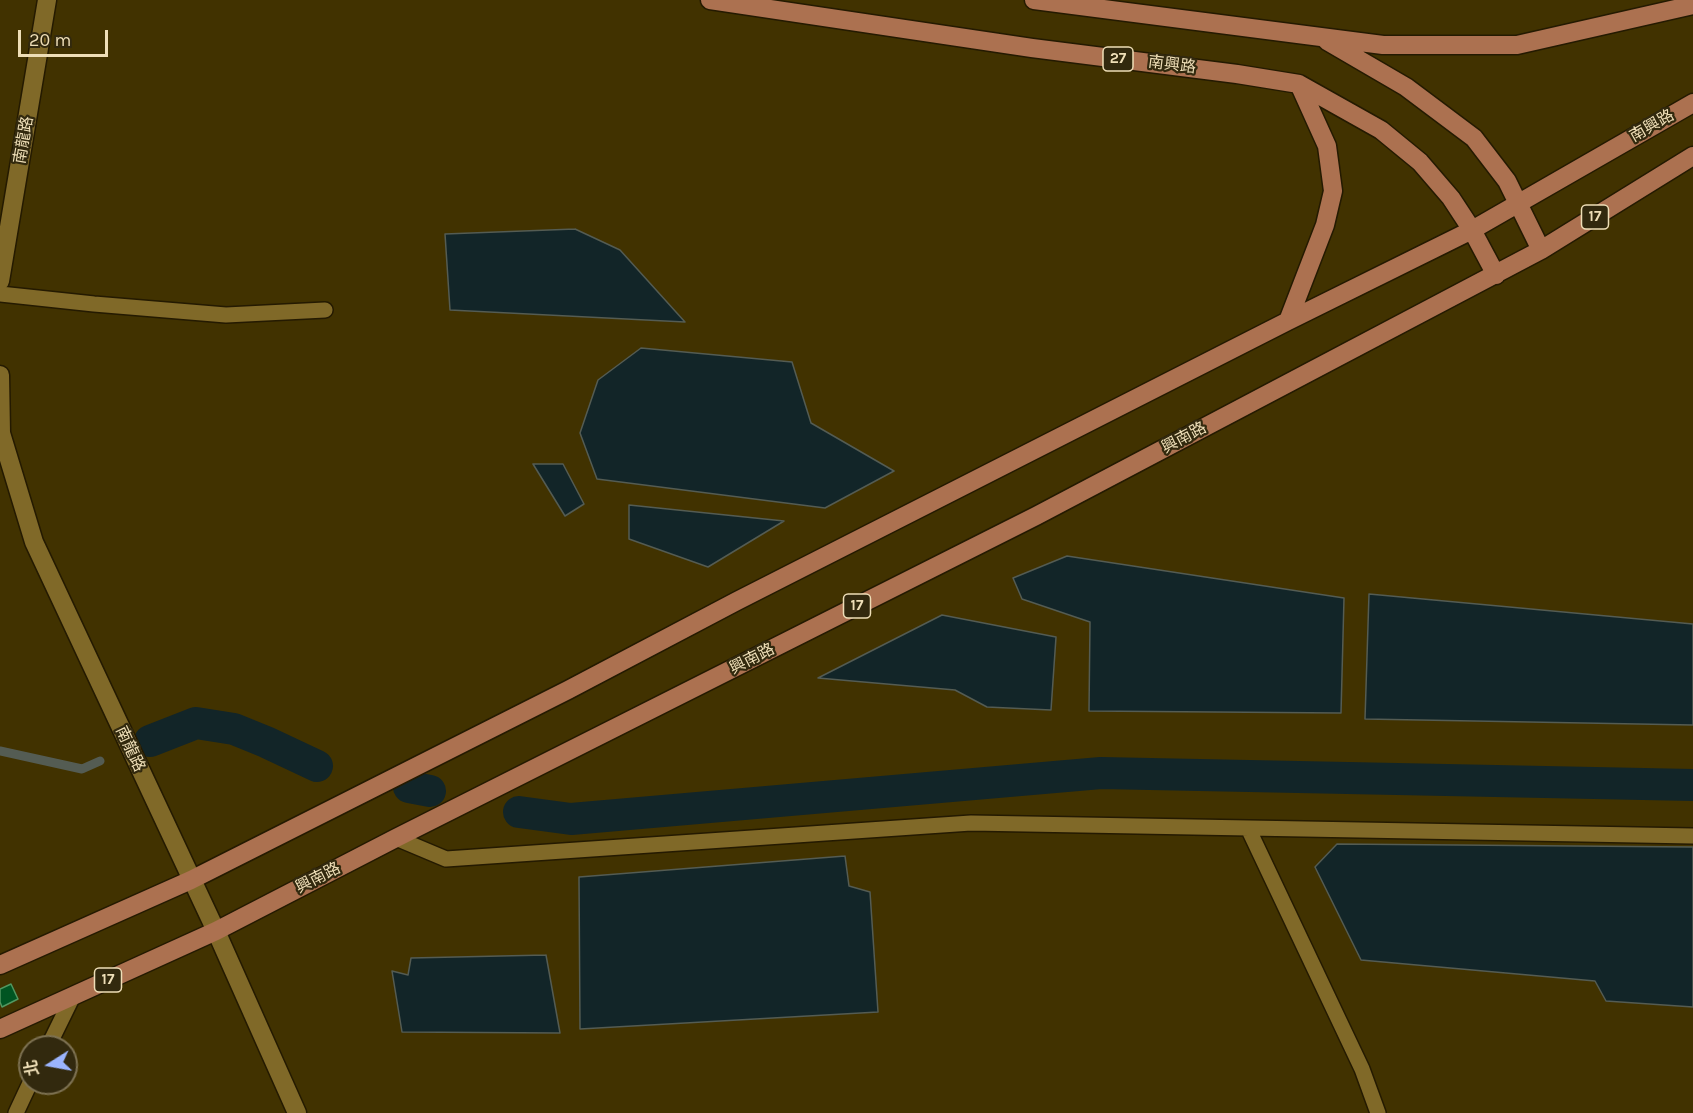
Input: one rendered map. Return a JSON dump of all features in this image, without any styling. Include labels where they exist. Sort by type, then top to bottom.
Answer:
[{"type":"main road","name":"南興路","points":[[710,0],[1032,48],[1299,84],[1381,130],[1420,162],[1451,198],[1496,274]]},
{"type":"main road","points":[[1034,0],[1383,45],[1517,45],[1693,5]]},
{"type":"main road","points":[[1318,36],[1406,87],[1474,138],[1507,181],[1541,250]]},
{"type":"main road","points":[[1288,321],[1325,225],[1333,191],[1327,146],[1299,84]]},
{"type":"main road","name":"南興路","points":[[1472,230],[1693,103]]},
{"type":"main road","name":"17","points":[[1496,274],[1541,250],[1693,156]]},
{"type":"main road","points":[[0,965],[190,880],[1288,321],[1472,230]]},
{"type":"main road","name":"興南路","points":[[0,1029],[216,931],[1036,516],[1496,274]]},
{"type":"street","name":"南龍路","points":[[0,281],[47,0]]},
{"type":"street","name":"南龍路","points":[[0,375],[2,433],[34,542],[190,880],[216,931],[297,1113]]},
{"type":"lane","points":[[0,294],[226,315],[325,310]]},
{"type":"lane","points":[[396,838],[446,859],[970,823],[1693,836]]},
{"type":"lane","points":[[1248,828],[1362,1069],[1378,1113]]},
{"type":"lane","points":[[54,1035],[73,996]]},
{"type":"lane","points":[[16,1113],[24,1095]]},
{"type":"water","points":[[575,229],[620,250],[685,322],[450,310],[445,234]]},
{"type":"water","points":[[641,348],[792,362],[811,423],[894,471],[825,508],[597,479],[580,433],[598,380]]},
{"type":"water","points":[[533,464],[563,464],[584,504],[565,516]]},
{"type":"water","points":[[629,505],[784,521],[708,567],[629,539]]},
{"type":"water","points":[[1067,556],[1344,598],[1341,713],[1089,711],[1090,622],[1022,599],[1013,578]]},
{"type":"water","points":[[1369,594],[1693,624],[1693,725],[1365,719]]},
{"type":"water","points":[[942,615],[1056,637],[1051,710],[987,707],[955,690],[818,678]]},
{"type":"water","points":[[1337,844],[1693,847],[1693,1007],[1606,1001],[1595,981],[1361,960],[1315,867]]},
{"type":"water","points":[[845,856],[849,886],[870,892],[878,1012],[580,1029],[579,877]]},
{"type":"water","points":[[546,955],[560,1033],[402,1032],[392,971],[408,975],[411,958]]},
{"type":"building","points":[[11,984],[18,999],[2,1007],[0,989]]},
{"type":"waterway","points":[[150,741],[196,723],[234,729],[317,766]]},
{"type":"waterway","points":[[0,751],[82,769],[100,761]]},
{"type":"waterway","points":[[519,812],[571,819],[1101,773],[1693,785]]},
{"type":"waterway","points":[[409,787],[430,791]]}]
